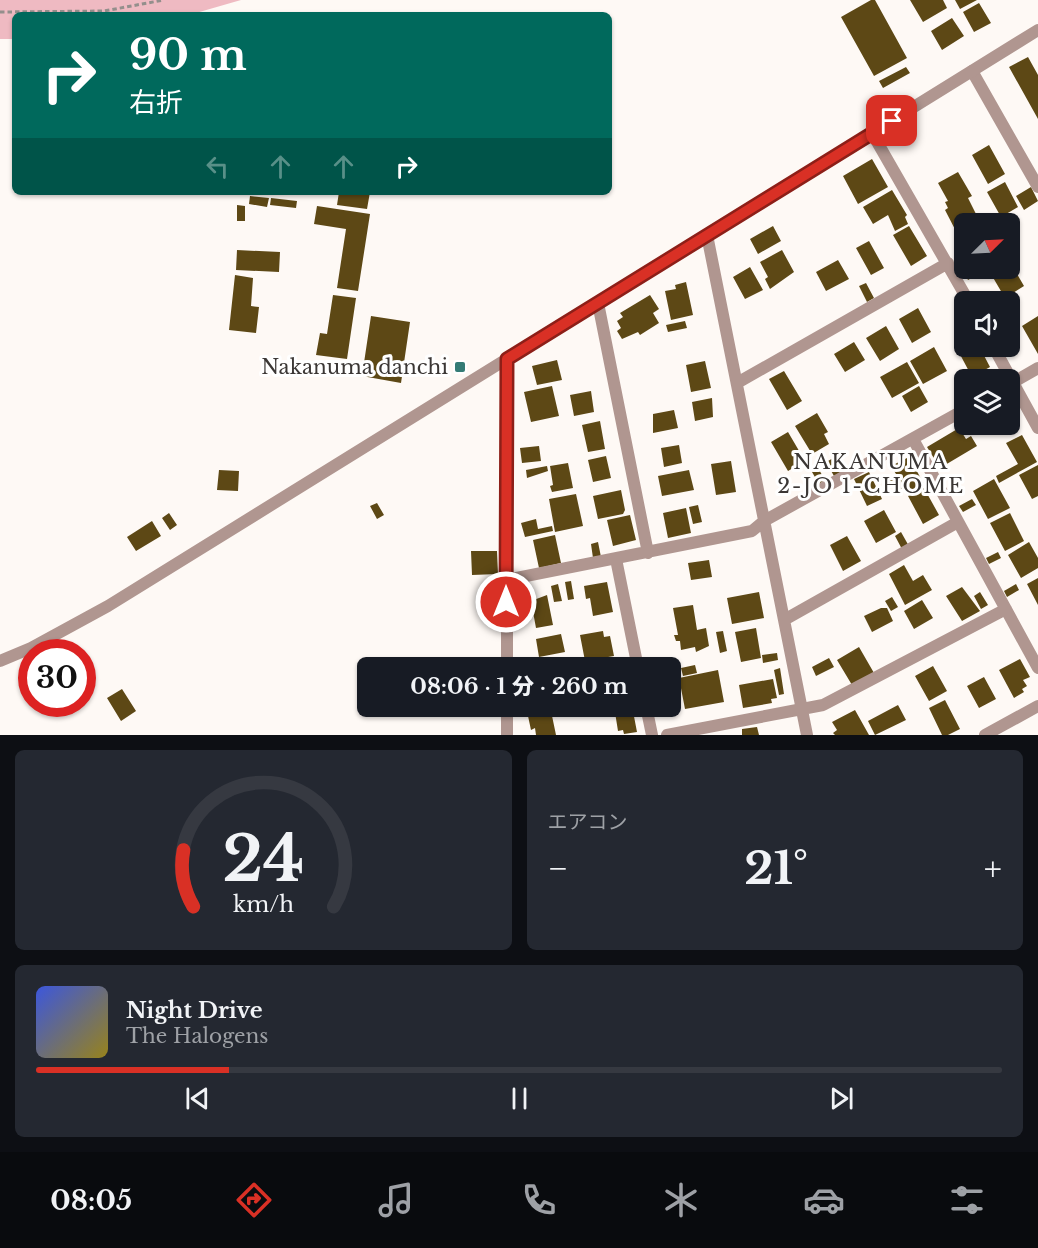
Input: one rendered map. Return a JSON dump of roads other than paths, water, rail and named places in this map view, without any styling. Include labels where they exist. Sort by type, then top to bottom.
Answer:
[{"type":"street","points":[[0,662],[31,648],[108,606],[1038,30]]},
{"type":"street","points":[[972,71],[1038,187]]},
{"type":"street","points":[[872,133],[963,291]]},
{"type":"street","points":[[707,235],[807,735]]},
{"type":"street","points":[[737,382],[948,263]]},
{"type":"street","points":[[598,303],[648,553]]},
{"type":"street","points":[[507,359],[507,657]]},
{"type":"street","points":[[1020,378],[1038,368]]},
{"type":"street","points":[[1020,398],[1038,428]]},
{"type":"street","points":[[506,580],[616,560],[752,531],[764,521],[954,416]]},
{"type":"street","points":[[913,439],[1038,668]]},
{"type":"street","points":[[784,620],[958,522]]},
{"type":"street","points":[[616,560],[636,657]]},
{"type":"street","points":[[667,735],[823,705],[1006,609]]},
{"type":"street","points":[[985,735],[1038,706]]},
{"type":"street","points":[[507,717],[507,735]]},
{"type":"street","points":[[648,717],[652,735]]},
{"type":"place","name":"Nakanuma danchi","points":[[460,367]]},
{"type":"district","name":"NAKANUMA 2-JO 1-CHOME","points":[[871,474]]}]
